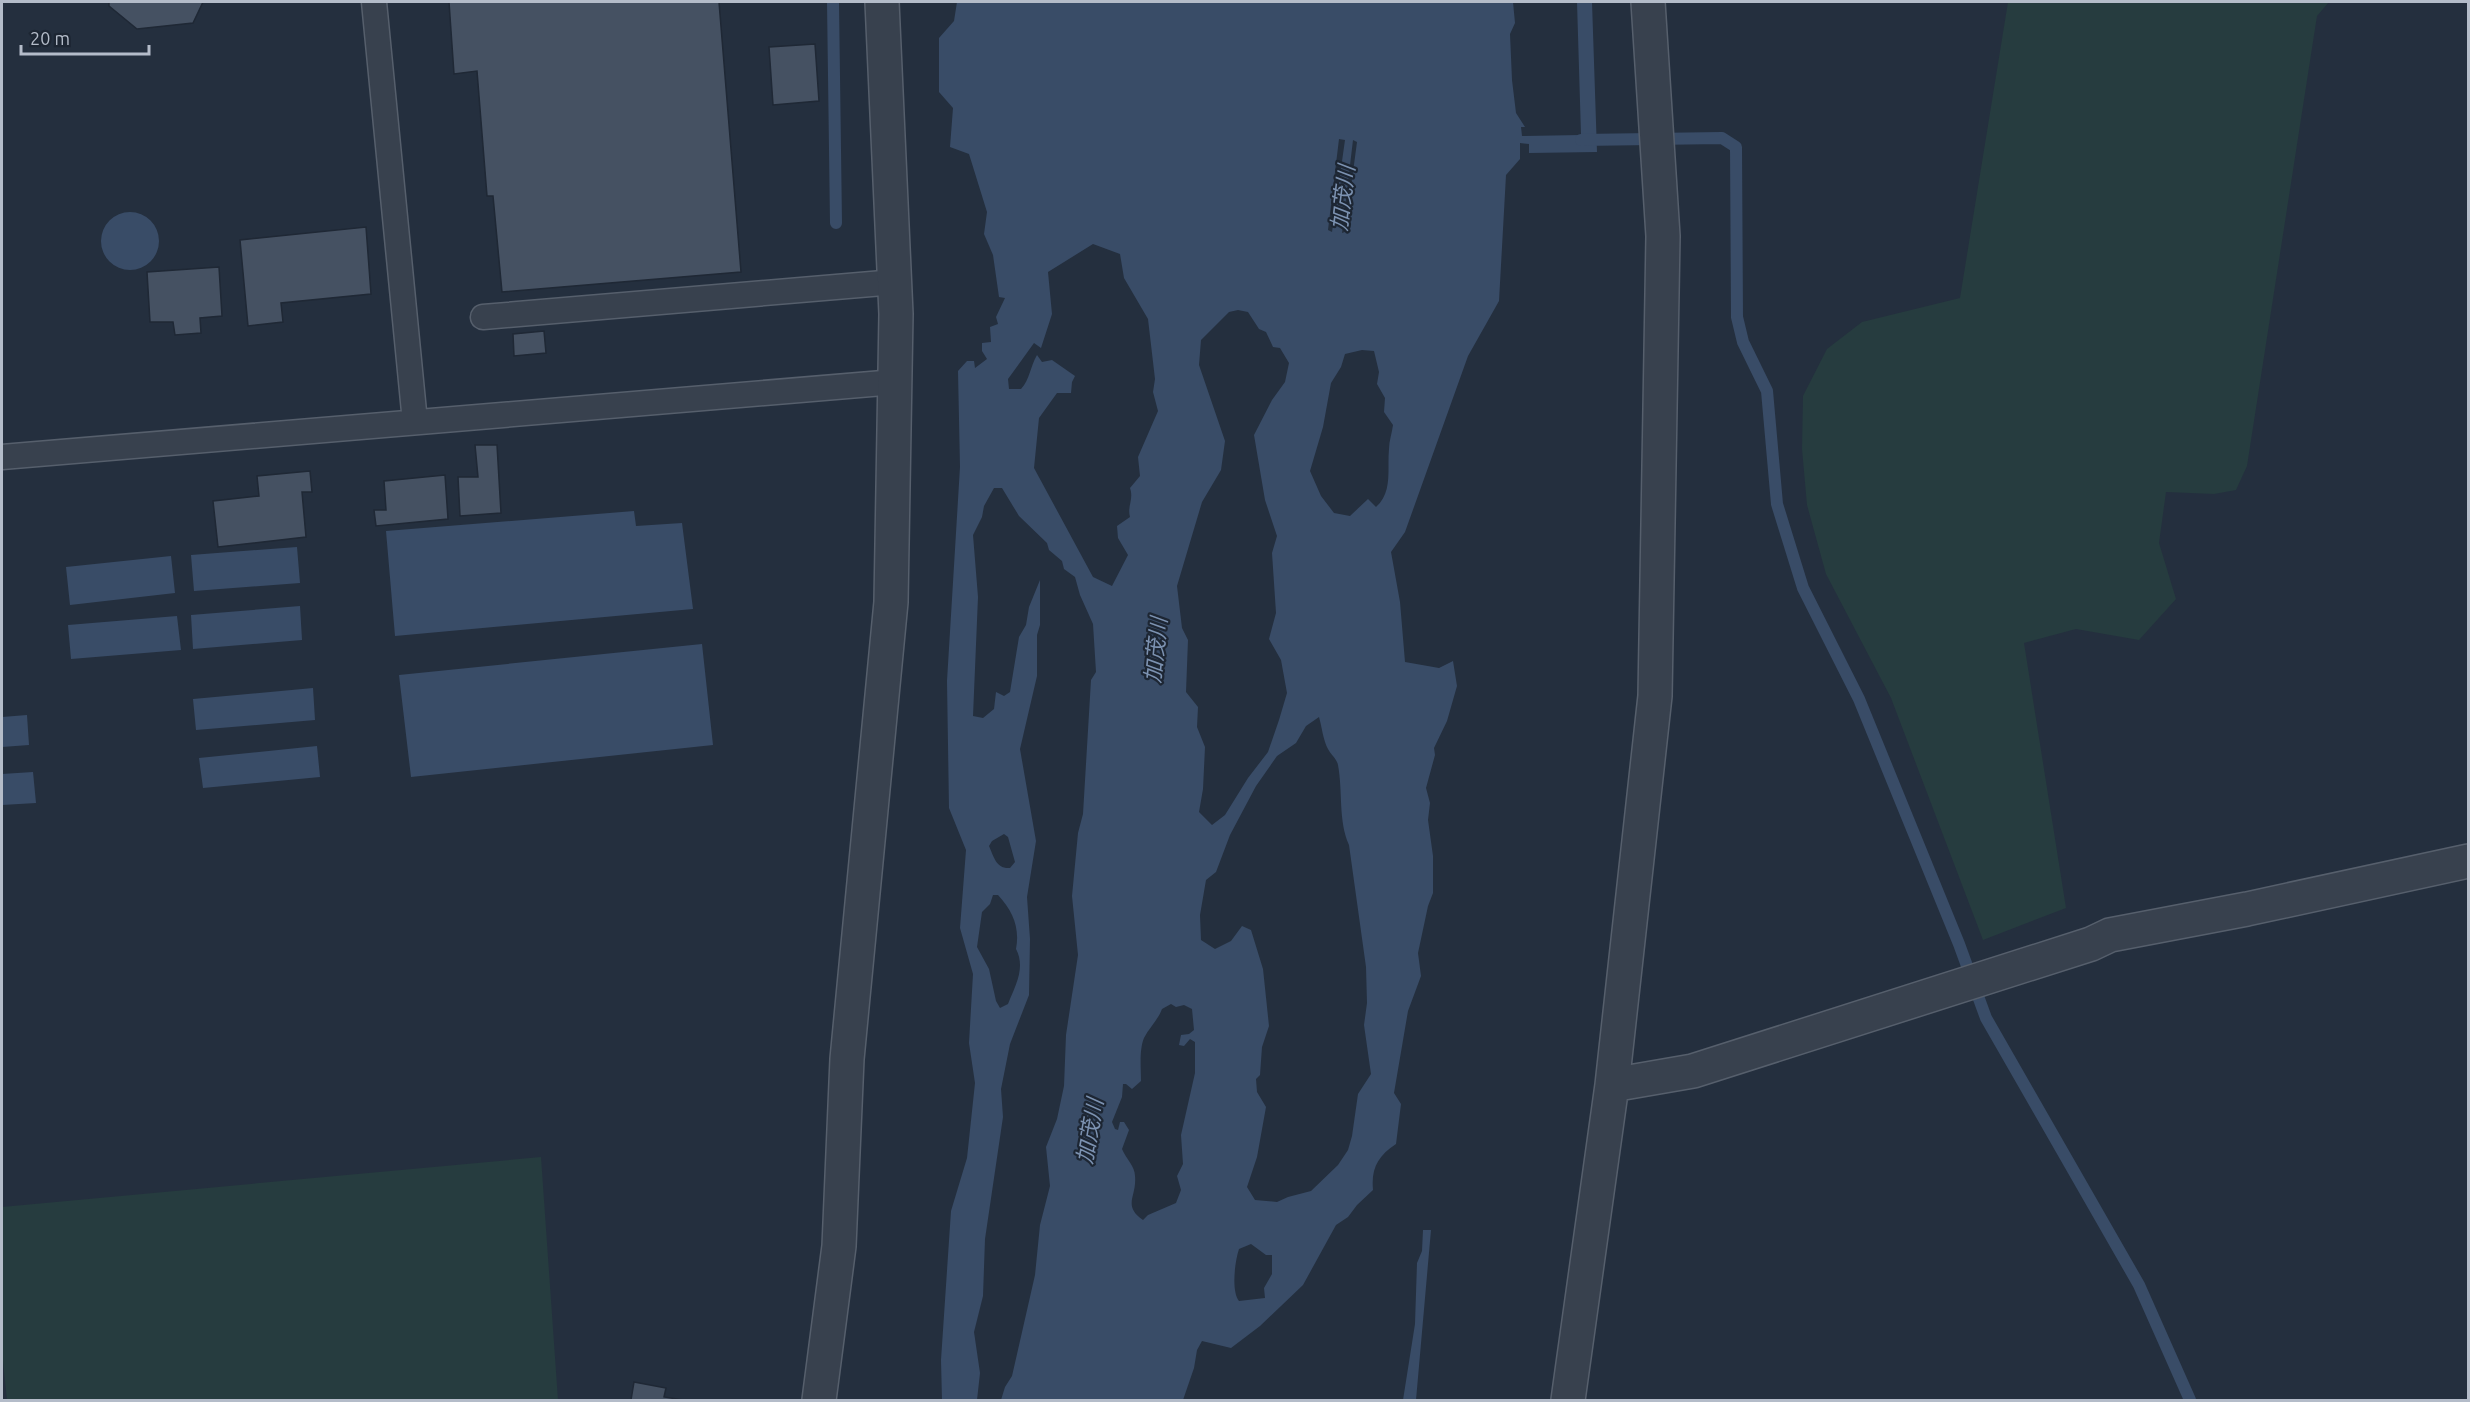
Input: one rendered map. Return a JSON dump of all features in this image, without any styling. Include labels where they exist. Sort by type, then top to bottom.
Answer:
[{"type":"street","points":[[819,1401],[839,1246],[847,1059],[891,602],[895,282],[882,2]]},
{"type":"street","points":[[1568,1401],[1612,1085],[1655,696],[1663,236],[1648,2]]},
{"type":"street","points":[[1612,1085],[1693,1071],[2091,944],[2110,935],[2247,909],[2469,861]]},
{"type":"lane","points":[[374,2],[415,422]]},
{"type":"lane","points":[[483,317],[895,282]]},
{"type":"lane","points":[[2,457],[895,382]]},
{"type":"green space","points":[[2008,2],[2329,2],[2317,16],[2247,466],[2236,490],[2214,494],[2166,492],[2159,543],[2176,599],[2139,640],[2076,629],[2024,643],[2066,908],[1983,940],[1891,698],[1826,574],[1807,505],[1802,449],[1803,396],[1827,349],[1862,322],[1960,298]]},
{"type":"green space","points":[[541,1157],[558,1400],[7,1400],[2,1352],[2,1207]]},
{"type":"water","name":"加茂川","points":[[957,2],[1513,2],[1515,23],[1510,34],[1512,80],[1516,113],[1525,127],[1521,127],[1522,136],[1581,135],[1577,2],[1592,2],[1597,152],[1529,153],[1529,144],[1520,143],[1520,159],[1506,175],[1499,301],[1468,356],[1405,532],[1391,552],[1400,602],[1405,662],[1439,668],[1453,661],[1457,686],[1447,721],[1434,748],[1435,755],[1426,788],[1430,803],[1428,820],[1433,856],[1433,893],[1418,953],[1421,976],[1408,1011],[1394,1093],[1401,1104],[1396,1144],[1377,1163],[1373,1175],[1373,1190],[1348,1217],[1336,1225],[1303,1285],[1260,1326],[1231,1348],[1202,1341],[1197,1350],[1194,1368],[1183,1400],[1001,1400],[1012,1376],[1035,1275],[1040,1225],[1050,1186],[1046,1147],[1057,1119],[1064,1086],[1066,1035],[1078,955],[1072,896],[1078,833],[1083,814],[1091,680],[1096,672],[1093,624],[1075,577],[1064,569],[1062,561],[1049,550],[1047,543],[1019,516],[1002,488],[994,488],[973,535],[978,597],[973,716],[983,718],[994,709],[996,692],[1004,696],[1010,692],[1019,637],[1026,625],[1029,607],[1040,580],[1037,676],[1020,749],[1036,841],[1027,897],[1030,939],[1029,995],[1010,1044],[1001,1089],[1003,1117],[985,1239],[983,1296],[974,1332],[980,1373],[977,1400],[942,1400],[941,1360],[951,1211],[967,1158],[975,1083],[969,1043],[973,974],[960,928],[966,850],[949,808],[947,681],[960,467],[958,371],[967,361],[974,361],[975,368],[987,359],[982,351],[982,343],[991,342],[990,327],[998,324],[996,317],[1005,298],[999,297],[993,255],[984,234],[987,212],[969,154],[950,147],[953,108],[939,92],[939,38],[954,21]],"holes":[[[1339,139],[1345,140],[1332,232],[1328,230]],[[1353,140],[1357,142],[1345,232],[1342,233]],[[1093,244],[1120,254],[1124,278],[1148,319],[1155,379],[1153,392],[1158,411],[1138,457],[1140,476],[1130,488],[1130,517],[1117,526],[1118,538],[1128,555],[1112,586],[1093,577],[1034,468],[1039,418],[1057,393],[1071,393],[1075,376],[1052,360],[1042,362],[1037,355],[1021,389],[1009,389],[1008,379],[1034,343],[1041,348],[1052,314],[1048,272]],[[1238,310],[1248,312],[1259,329],[1266,332],[1273,347],[1280,348],[1289,363],[1285,382],[1272,400],[1254,435],[1265,500],[1277,536],[1272,553],[1276,613],[1269,639],[1281,660],[1287,693],[1268,752],[1248,778],[1225,815],[1212,825],[1199,812],[1203,789],[1205,747],[1197,727],[1198,707],[1186,692],[1188,640],[1182,628],[1177,586],[1202,502],[1221,470],[1225,441],[1199,365],[1201,340],[1229,312]],[[1362,350],[1374,351],[1379,372],[1377,384],[1385,398],[1384,412],[1393,425],[1385,494],[1376,507],[1368,499],[1350,516],[1334,513],[1321,496],[1310,471],[1323,427],[1331,383],[1341,367],[1345,354]],[[1319,717],[1326,745],[1338,765],[1343,826],[1349,845],[1366,967],[1367,1003],[1364,1025],[1371,1074],[1358,1094],[1352,1136],[1348,1150],[1338,1165],[1311,1191],[1277,1202],[1255,1200],[1247,1187],[1257,1157],[1266,1107],[1257,1092],[1256,1079],[1260,1075],[1262,1047],[1269,1026],[1263,969],[1251,930],[1242,926],[1231,941],[1215,949],[1201,940],[1200,915],[1206,880],[1216,872],[1230,835],[1256,786],[1277,756],[1296,743],[1306,726]],[[1004,834],[1008,837],[1015,862],[1010,868],[1002,867],[996,861],[989,846],[992,841]],[[993,895],[998,895],[1008,907],[1016,927],[1016,949],[1020,970],[1008,1004],[1000,1008],[996,1001],[989,969],[977,947],[982,912],[990,904]],[[1171,1004],[1176,1007],[1184,1005],[1192,1009],[1194,1030],[1189,1034],[1181,1035],[1179,1045],[1184,1046],[1190,1039],[1195,1042],[1195,1073],[1181,1135],[1183,1164],[1177,1176],[1181,1190],[1176,1203],[1148,1215],[1143,1220],[1133,1210],[1135,1172],[1122,1149],[1129,1130],[1124,1122],[1120,1122],[1118,1130],[1112,1122],[1122,1097],[1123,1084],[1132,1089],[1141,1081],[1142,1043],[1162,1009]],[[1251,1244],[1266,1255],[1272,1255],[1272,1274],[1264,1288],[1265,1298],[1239,1301],[1234,1283],[1239,1249]]]},
{"type":"water","points":[[124,212],[136,212],[151,220],[159,235],[159,247],[151,262],[136,270],[124,270],[109,262],[101,247],[101,235],[109,220]]},
{"type":"water","points":[[634,511],[636,526],[682,523],[693,609],[395,636],[386,531]]},
{"type":"water","points":[[297,547],[300,583],[194,591],[191,555]]},
{"type":"water","points":[[171,556],[175,593],[70,605],[66,567]]},
{"type":"water","points":[[300,606],[302,640],[193,649],[191,615]]},
{"type":"water","points":[[177,616],[181,650],[71,659],[68,625]]},
{"type":"water","points":[[702,644],[713,745],[411,777],[399,675]]},
{"type":"water","points":[[313,688],[315,720],[196,730],[193,699]]},
{"type":"water","points":[[27,715],[29,745],[2,747],[2,717]]},
{"type":"water","points":[[317,746],[320,777],[203,788],[199,758]]},
{"type":"water","points":[[33,772],[36,803],[2,805],[2,774]]},
{"type":"water","points":[[1423,1230],[1431,1230],[1416,1400],[1403,1400],[1415,1324],[1417,1263],[1422,1251]]},
{"type":"building","points":[[109,2],[203,2],[193,23],[137,29],[109,6]]},
{"type":"building","points":[[449,2],[719,2],[741,272],[502,292],[493,196],[487,196],[477,71],[454,74]]},
{"type":"building","points":[[815,44],[819,101],[773,105],[769,47]]},
{"type":"building","points":[[366,227],[371,294],[281,303],[283,322],[248,326],[240,240]]},
{"type":"building","points":[[219,267],[222,316],[200,318],[201,333],[175,335],[173,322],[150,322],[147,272]]},
{"type":"building","points":[[544,331],[546,353],[514,356],[513,334]]},
{"type":"building","points":[[475,445],[497,445],[501,513],[460,516],[458,477],[478,477]]},
{"type":"building","points":[[310,471],[312,492],[302,492],[306,537],[218,547],[213,501],[259,496],[257,476]]},
{"type":"building","points":[[445,475],[448,519],[376,526],[374,510],[386,510],[384,481]]},
{"type":"building","points":[[634,1382],[666,1388],[664,1397],[683,1400],[631,1400]]},
{"type":"waterway","points":[[833,2],[836,223]]},
{"type":"waterway","points":[[1581,140],[1722,138],[1736,147],[1737,317],[1743,342],[1767,391],[1777,504],[1803,588],[1859,699],[1959,944],[1986,1018],[2139,1285],[2190,1400]]}]
